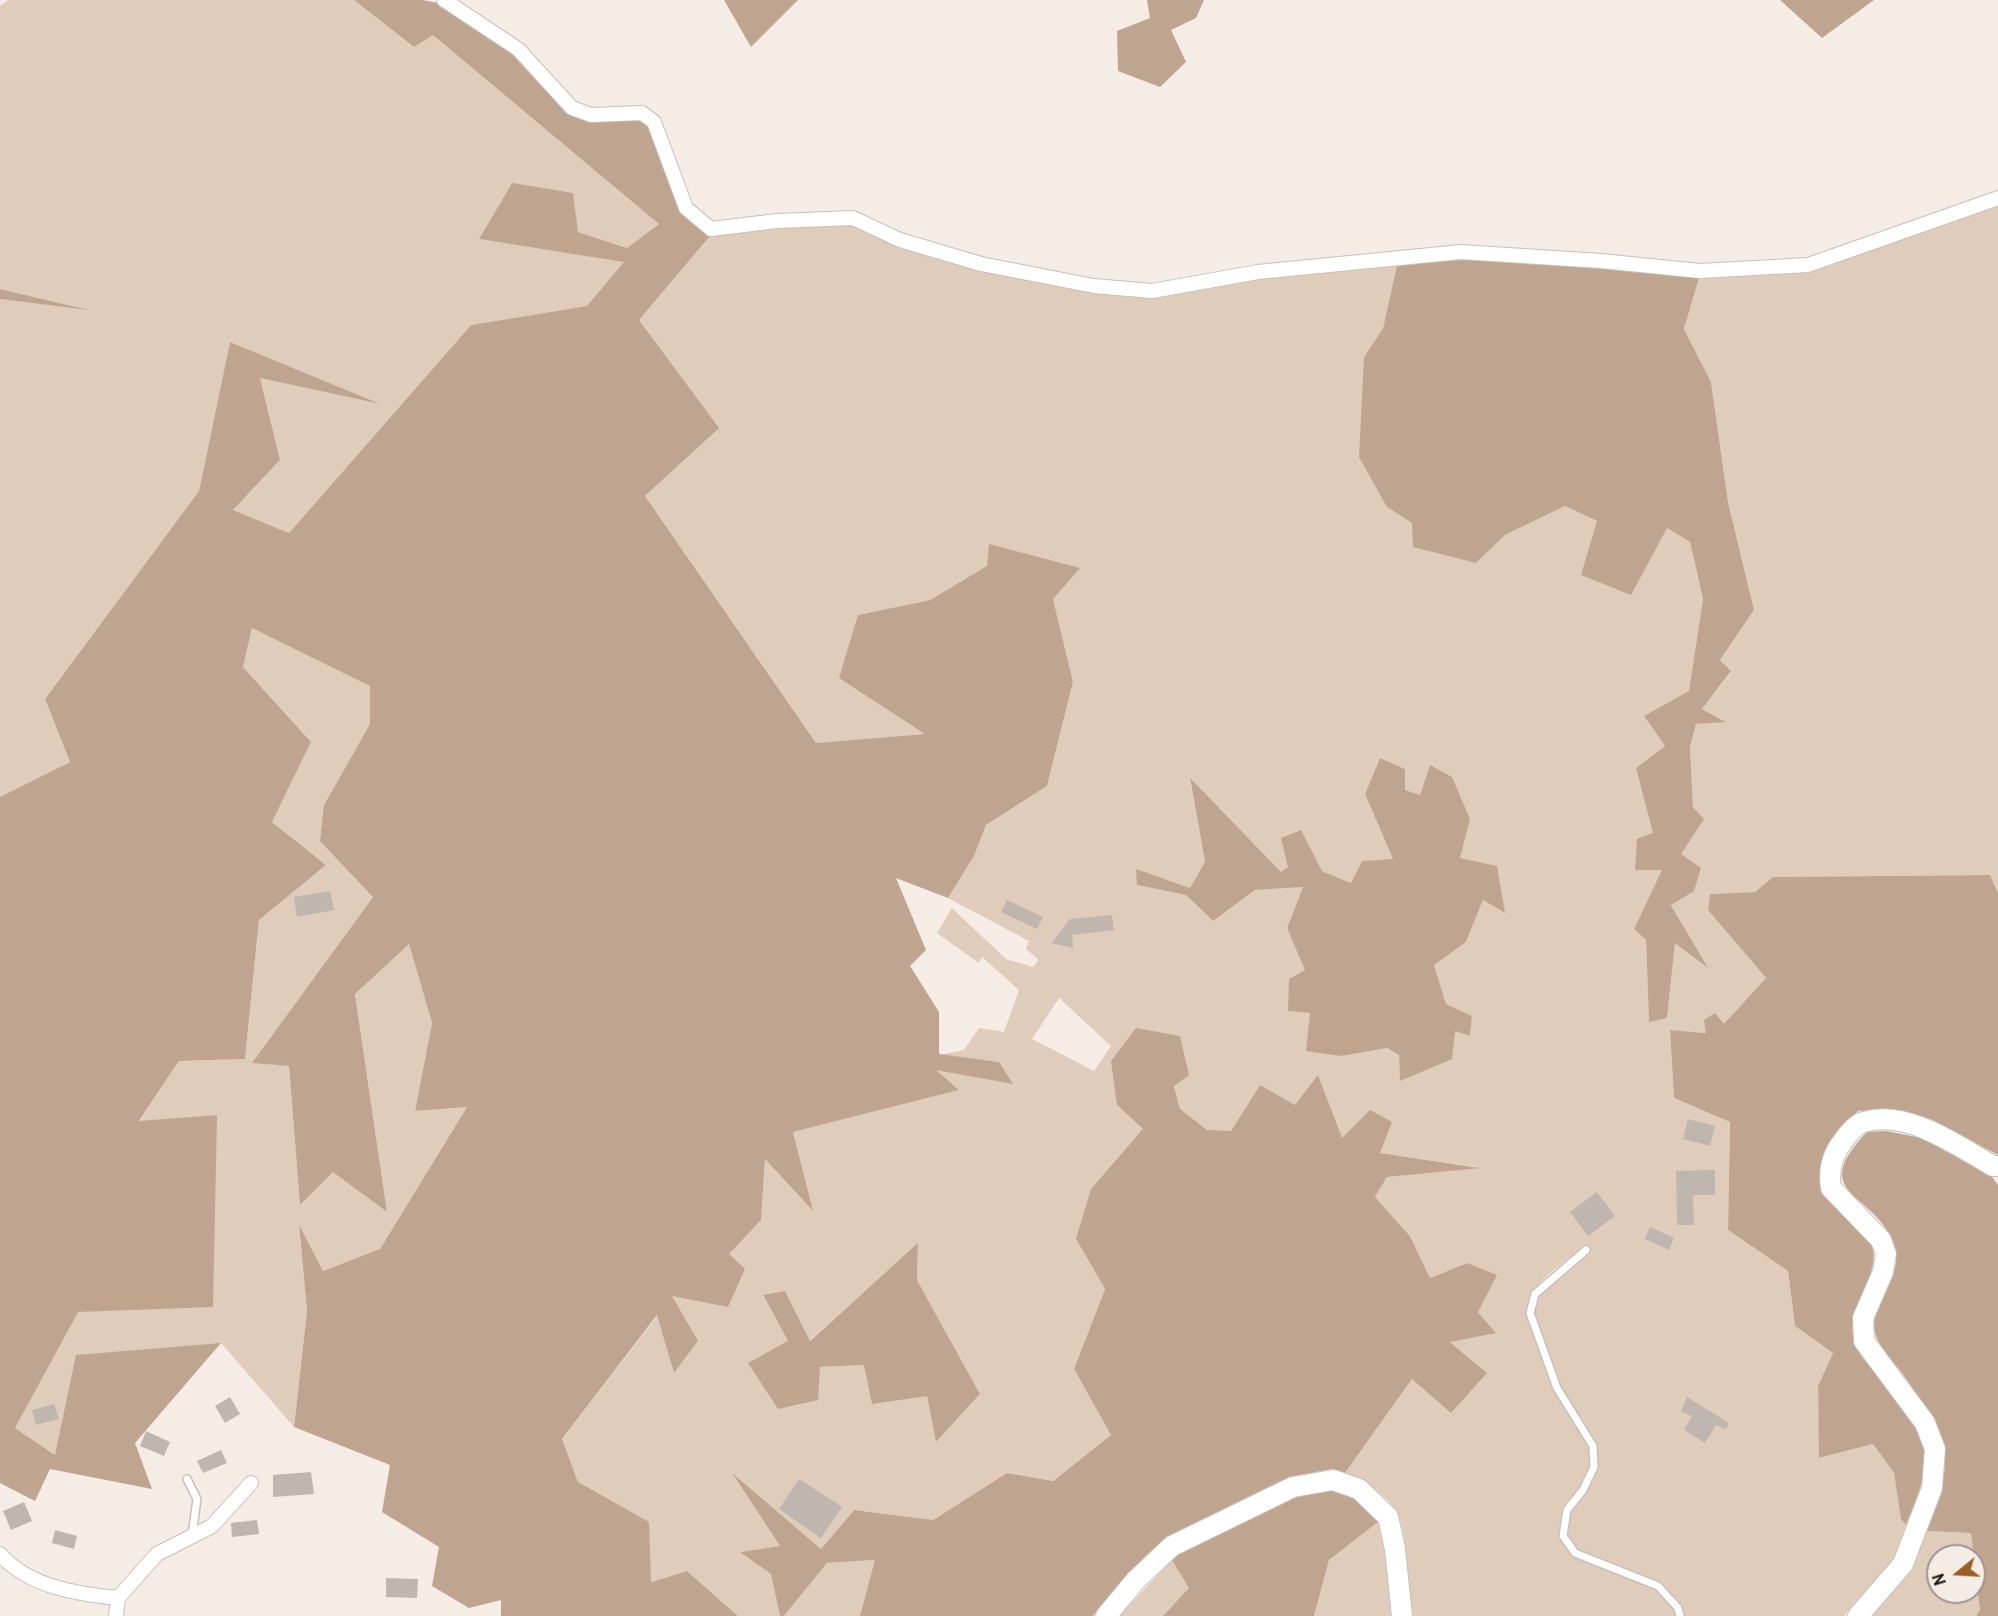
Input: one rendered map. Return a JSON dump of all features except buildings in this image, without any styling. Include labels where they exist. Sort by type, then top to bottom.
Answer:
[{"type":"street","points":[[444,0],[518,49],[572,108],[591,115],[642,113],[654,122],[686,208],[711,230],[777,221],[852,218],[900,240],[981,264],[1094,286],[1152,291],[1258,273],[1461,252],[1601,261],[1700,271],[1808,265],[1998,198]]},
{"type":"street","points":[[1858,1616],[1903,1564],[1932,1488],[1935,1449],[1925,1423],[1864,1341],[1863,1318],[1883,1272],[1886,1254],[1881,1240],[1832,1188],[1829,1178],[1834,1154],[1851,1131],[1862,1122],[1888,1120],[1926,1128],[1993,1166],[1998,1166]]},
{"type":"street","points":[[1106,1616],[1136,1580],[1172,1546],[1293,1487],[1333,1480],[1359,1489],[1388,1517],[1395,1549],[1402,1616]]},
{"type":"street","points":[[116,1616],[118,1598],[157,1554],[212,1526],[251,1484]]},
{"type":"street","points":[[0,1554],[38,1580],[71,1593],[118,1598]]},
{"type":"lane","points":[[1586,1250],[1535,1294],[1530,1303],[1530,1313],[1557,1388],[1593,1446],[1594,1467],[1582,1490],[1567,1510],[1563,1536],[1575,1553],[1658,1586],[1678,1608],[1680,1616]]},
{"type":"lane","points":[[187,1479],[197,1499],[191,1537]]},
{"type":"shaded area","points":[[8,0],[354,0],[414,47],[433,34],[660,224],[627,248],[578,232],[512,183],[479,239],[625,261],[588,306],[471,325],[289,533],[233,510],[280,460],[260,378],[375,403],[230,342],[199,491],[45,699],[70,762],[0,797],[0,299],[81,308],[0,289],[0,6]]},
{"type":"shaded area","points":[[354,0],[422,0],[438,3],[514,53],[569,113],[640,119],[650,127],[680,211],[710,236],[639,320],[719,428],[645,496],[816,743],[925,734],[839,678],[858,615],[930,600],[987,566],[989,544],[1080,568],[1053,599],[1073,682],[1047,786],[986,825],[974,856],[948,898],[896,878],[926,950],[910,966],[939,1012],[939,1054],[999,1062],[1013,1084],[936,1070],[959,1090],[793,1132],[813,1211],[765,1159],[761,1220],[729,1254],[745,1269],[728,1307],[672,1296],[698,1341],[674,1373],[657,1315],[562,1439],[578,1482],[649,1522],[651,1582],[687,1571],[738,1616],[501,1616],[501,1600],[469,1608],[432,1586],[439,1547],[382,1512],[390,1465],[294,1427],[307,1311],[299,1225],[323,1271],[380,1249],[467,1107],[415,1111],[432,1023],[409,944],[355,994],[387,1212],[333,1172],[300,1205],[289,1066],[252,1063],[373,897],[320,841],[324,805],[370,724],[370,686],[252,628],[243,667],[311,742],[272,822],[326,865],[259,920],[245,1059],[179,1061],[139,1121],[217,1115],[213,1307],[78,1312],[15,1428],[55,1455],[76,1355],[221,1343],[135,1443],[152,1489],[50,1469],[35,1501],[0,1483],[0,797],[70,762],[45,699],[199,491],[230,342],[380,404],[260,378],[280,460],[233,510],[289,533],[471,325],[587,306],[624,262],[479,239],[512,183],[573,193],[578,232],[627,248],[659,224],[433,35],[414,47]]},
{"type":"shaded area","points":[[724,0],[798,0],[751,47]]},
{"type":"shaded area","points":[[1147,0],[1204,0],[1196,18],[1171,30],[1186,62],[1160,87],[1118,71],[1117,31],[1150,18]]},
{"type":"shaded area","points":[[1780,0],[1874,0],[1822,38]]},
{"type":"shaded area","points":[[1998,205],[1998,893],[1990,875],[1773,877],[1755,892],[1710,894],[1708,910],[1766,978],[1724,1025],[1706,1033],[1670,1030],[1674,1098],[1730,1122],[1728,1230],[1788,1271],[1795,1326],[1833,1353],[1818,1386],[1820,1458],[1873,1444],[1894,1473],[1901,1518],[1906,1525],[1894,1558],[1844,1616],[1685,1616],[1682,1606],[1660,1582],[1577,1549],[1568,1534],[1571,1512],[1586,1492],[1598,1468],[1597,1445],[1561,1386],[1534,1312],[1539,1296],[1590,1253],[1587,1245],[1540,1283],[1528,1302],[1526,1313],[1553,1389],[1589,1447],[1590,1466],[1579,1488],[1564,1507],[1559,1536],[1572,1556],[1655,1589],[1675,1611],[1676,1616],[1412,1616],[1403,1533],[1396,1511],[1374,1488],[1345,1473],[1412,1379],[1487,1373],[1449,1341],[1495,1332],[1478,1312],[1467,1263],[1430,1278],[1410,1236],[1375,1197],[1387,1177],[1477,1167],[1379,1153],[1342,1138],[1260,1085],[1231,1131],[1207,1131],[1180,1110],[1174,1086],[1117,1105],[1143,1129],[1076,1239],[1105,1289],[1074,1369],[1111,1435],[1053,1481],[1007,1473],[933,1520],[854,1510],[821,1549],[733,1475],[780,1546],[741,1552],[771,1574],[780,1616],[738,1616],[687,1571],[650,1582],[648,1523],[578,1482],[562,1439],[658,1315],[674,1372],[698,1341],[671,1296],[728,1254],[761,1220],[765,1159],[812,1210],[793,1132],[959,1090],[934,1069],[999,1062],[939,1055],[964,1050],[979,1028],[1004,1032],[1019,990],[982,957],[979,963],[937,933],[952,908],[1006,959],[1033,967],[1039,960],[1026,949],[1029,941],[948,898],[974,856],[986,825],[1047,786],[1073,682],[1053,599],[990,544],[988,566],[930,600],[858,615],[926,734],[816,743],[645,496],[718,428],[639,320],[710,236],[778,227],[851,225],[897,246],[981,270],[1093,293],[1153,297],[1259,278],[1397,265],[1383,328],[1364,357],[1387,507],[1476,563],[1505,535],[1565,506],[1597,521],[1667,528],[1690,542],[1703,599],[1689,692],[1644,716],[1665,746],[1636,768],[1654,833],[1635,870],[1663,869],[1634,929],[1646,940],[1649,1021],[1667,1018],[1675,942],[1706,966],[1671,904],[1680,854],[1693,808],[1690,747],[1696,724],[1725,721],[1702,709],[1731,672],[1720,660],[1754,610],[1728,502],[1711,382],[1684,329],[1699,278],[1808,272]],"holes":[[[1380,758],[1405,769],[1404,790],[1420,795],[1430,766],[1452,778],[1460,858],[1504,912],[1483,900],[1466,942],[1433,965],[1446,1004],[1472,1016],[1470,1036],[1455,1031],[1400,1080],[1399,1055],[1387,1048],[1341,1056],[1311,1013],[1288,1011],[1306,970],[1287,928],[1303,887],[1255,890],[1213,921],[1186,895],[1137,885],[1137,870],[1190,888],[1205,862],[1190,780],[1281,872],[1288,867],[1322,871],[1351,883],[1393,859],[1365,794]],[[1059,998],[1111,1046],[1094,1071],[1032,1039]],[[918,1244],[917,1280],[980,1394],[936,1442],[927,1396],[864,1365],[820,1367],[788,1341],[763,1296],[785,1291],[809,1341]]]},
{"type":"shaded area","points":[[1460,259],[1581,266],[1699,278],[1684,329],[1711,382],[1728,502],[1754,610],[1720,660],[1731,671],[1702,709],[1726,722],[1696,724],[1690,747],[1693,807],[1704,819],[1681,854],[1701,868],[1694,891],[1671,905],[1708,968],[1675,943],[1667,1018],[1649,1022],[1646,940],[1634,929],[1662,870],[1635,870],[1637,839],[1653,833],[1636,768],[1665,746],[1644,716],[1689,691],[1703,599],[1690,542],[1667,528],[1631,595],[1581,575],[1597,521],[1565,506],[1505,535],[1476,563],[1413,547],[1412,523],[1387,507],[1359,457],[1364,357],[1383,328],[1397,265]]},
{"type":"shaded area","points":[[0,289],[89,310],[0,299]]},
{"type":"shaded area","points":[[252,628],[370,685],[370,724],[324,805],[373,897],[253,1062],[289,1066],[300,1204],[333,1171],[387,1212],[355,993],[409,944],[432,1023],[415,1111],[467,1107],[380,1249],[323,1271],[299,1227],[307,1311],[294,1427],[221,1343],[55,1455],[15,1428],[77,1311],[217,1115],[139,1122],[179,1061],[245,1059],[259,920],[326,865],[272,822],[311,742],[243,667]]},
{"type":"shaded area","points":[[1380,758],[1405,769],[1405,790],[1420,795],[1430,765],[1452,777],[1470,819],[1460,858],[1497,866],[1505,913],[1483,900],[1466,942],[1434,965],[1446,1004],[1472,1016],[1470,1036],[1455,1031],[1452,1059],[1400,1081],[1399,1055],[1387,1048],[1341,1056],[1306,1051],[1310,1013],[1288,1011],[1289,979],[1305,970],[1287,928],[1303,887],[1255,890],[1213,921],[1186,895],[1137,885],[1136,869],[1190,888],[1205,862],[1190,778],[1281,872],[1288,867],[1281,838],[1301,830],[1322,871],[1351,883],[1362,861],[1393,859],[1365,794]]},
{"type":"shaded area","points":[[1990,875],[1998,893],[1998,1155],[1933,1120],[1886,1109],[1858,1111],[1833,1138],[1824,1155],[1822,1166],[1821,1192],[1872,1244],[1874,1257],[1872,1269],[1854,1318],[1855,1344],[1862,1357],[1913,1422],[1925,1450],[1923,1479],[1906,1525],[1901,1519],[1894,1473],[1873,1444],[1819,1458],[1818,1386],[1833,1353],[1795,1326],[1788,1271],[1728,1230],[1730,1122],[1674,1098],[1670,1030],[1706,1033],[1704,1020],[1715,1013],[1724,1024],[1766,978],[1708,910],[1710,894],[1755,892],[1773,877]]},
{"type":"shaded area","points":[[1136,1028],[1180,1036],[1189,1075],[1174,1086],[1180,1109],[1207,1130],[1231,1131],[1260,1085],[1295,1105],[1318,1075],[1342,1138],[1370,1110],[1392,1122],[1380,1153],[1480,1168],[1387,1177],[1375,1197],[1410,1236],[1430,1278],[1467,1263],[1497,1275],[1478,1312],[1496,1333],[1450,1342],[1487,1373],[1451,1413],[1412,1379],[1345,1473],[1332,1469],[1289,1477],[1167,1537],[1129,1573],[1093,1616],[860,1616],[875,1560],[827,1563],[784,1616],[780,1616],[771,1574],[740,1552],[780,1546],[732,1473],[821,1549],[854,1510],[933,1520],[1007,1473],[1053,1481],[1111,1435],[1074,1369],[1105,1289],[1076,1239],[1091,1189],[1143,1129],[1117,1105],[1111,1061]]},
{"type":"shaded area","points":[[1886,1131],[1922,1138],[1992,1177],[1998,1185],[1998,1616],[1976,1616],[1980,1610],[1979,1604],[1986,1604],[1986,1544],[1972,1544],[1971,1533],[1927,1531],[1942,1482],[1945,1464],[1944,1447],[1930,1415],[1884,1351],[1876,1336],[1874,1325],[1876,1314],[1894,1271],[1895,1249],[1887,1230],[1844,1183],[1842,1170],[1849,1154],[1867,1132]]},
{"type":"shaded area","points":[[918,1243],[917,1280],[980,1394],[936,1442],[927,1396],[872,1404],[864,1365],[820,1367],[818,1400],[778,1409],[748,1363],[788,1341],[763,1295],[785,1291],[810,1341]]},
{"type":"shaded area","points":[[1331,1490],[1354,1498],[1378,1522],[1329,1560],[1314,1616],[1163,1616],[1189,1588],[1172,1560],[1179,1554],[1296,1497]]},
{"type":"shaded area","points":[[1378,1522],[1385,1551],[1391,1616],[1314,1616],[1329,1560]]},
{"type":"shaded area","points":[[1927,1531],[1971,1533],[1972,1544],[1926,1544],[1926,1604],[1979,1604],[1980,1610],[1976,1616],[1872,1616],[1912,1570]]},
{"type":"shaded area","points":[[876,1560],[860,1616],[784,1616],[827,1563]]},
{"type":"shaded area","points":[[1172,1560],[1190,1588],[1163,1616],[1119,1616]]}]
